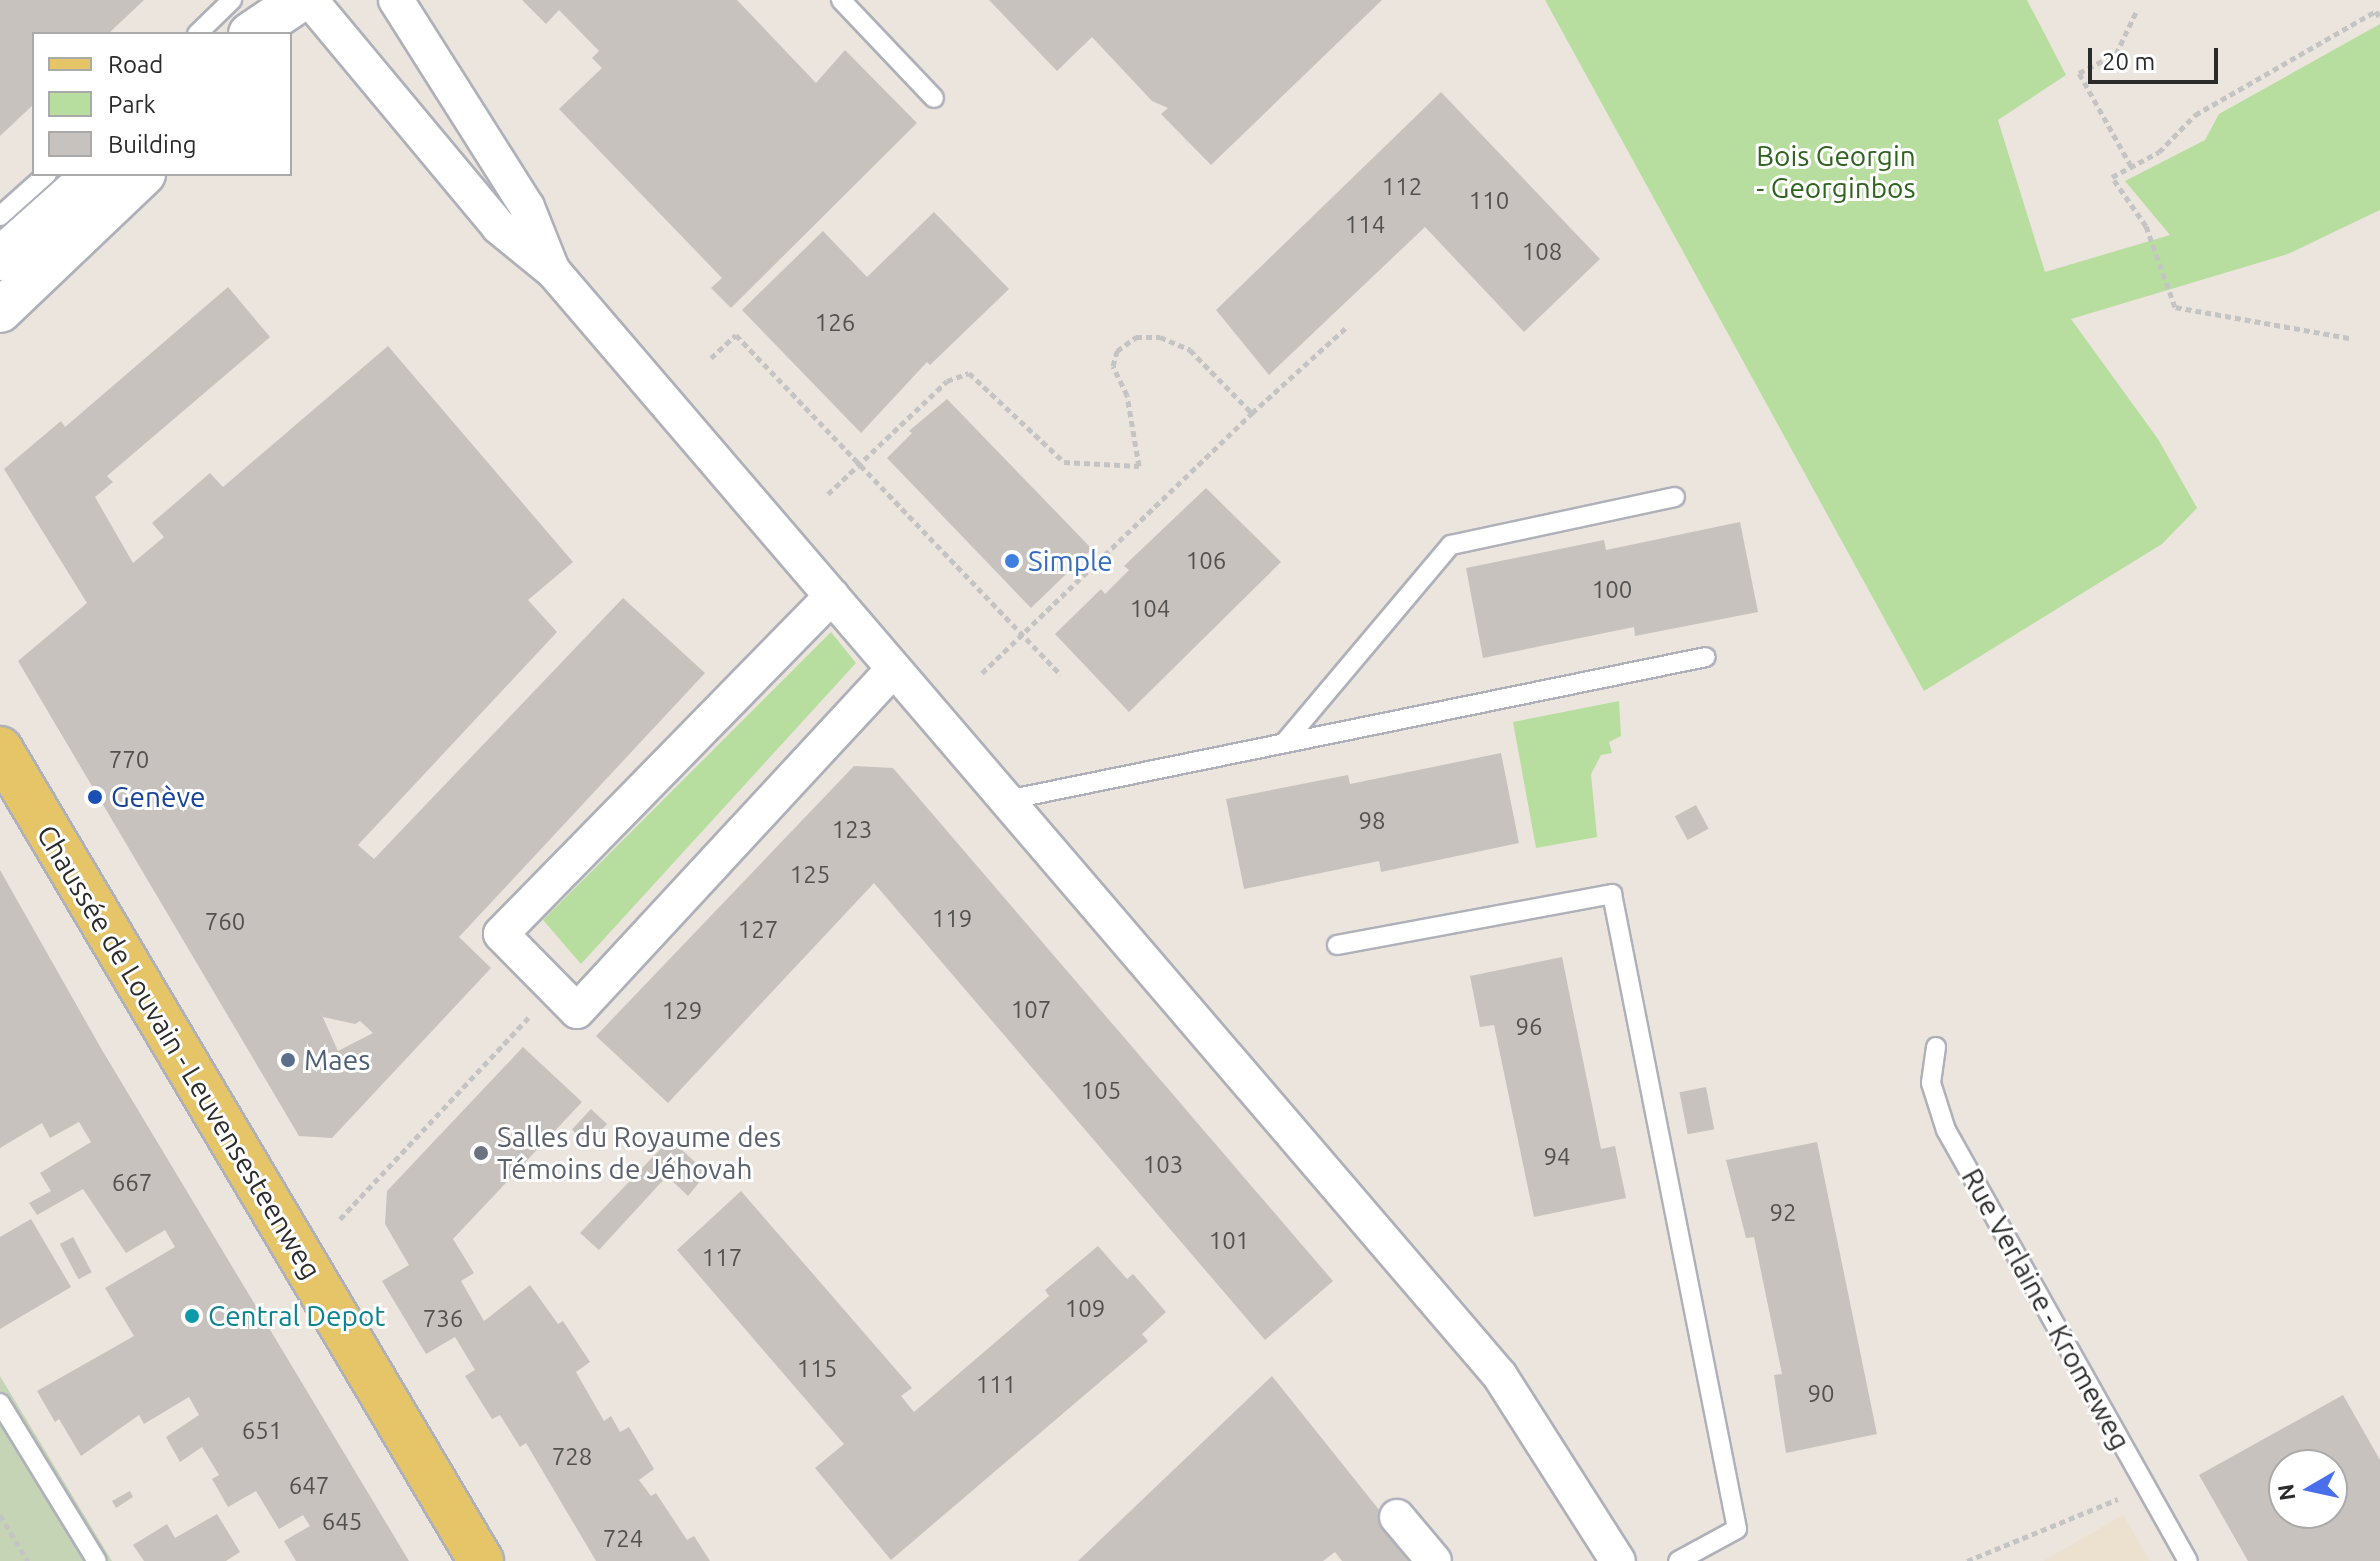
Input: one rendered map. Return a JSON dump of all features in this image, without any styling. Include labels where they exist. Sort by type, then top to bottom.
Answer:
[{"type":"main road","name":"Chaussée de Louvain - Leuvensesteenweg","points":[[0,749],[481,1561]]},
{"type":"street","points":[[253,32],[302,0]]},
{"type":"street","points":[[278,32],[302,0]]},
{"type":"street","points":[[310,0],[499,227],[553,271],[1500,1376],[1618,1561]]},
{"type":"street","points":[[396,0],[527,207],[553,271]]},
{"type":"street","points":[[0,259],[93,176]]},
{"type":"street","points":[[0,311],[142,176]]},
{"type":"street","points":[[832,596],[501,934],[577,1011],[894,669]]},
{"type":"street","points":[[1397,1517],[1434,1561]]},
{"type":"lane","points":[[199,32],[232,0]]},
{"type":"lane","points":[[841,0],[934,98]]},
{"type":"lane","points":[[0,216],[45,176]]},
{"type":"lane","points":[[1284,743],[1451,545],[1675,497]]},
{"type":"lane","points":[[1007,800],[1706,657]]},
{"type":"lane","points":[[1337,945],[1612,894],[1737,1529],[1678,1561]]},
{"type":"lane","name":"Rue Verlaine - Kromeweg","points":[[1936,1047],[1931,1083],[1946,1130],[2188,1561]]},
{"type":"lane","points":[[0,1403],[97,1561]]},
{"type":"path","points":[[2349,338],[2175,307],[2146,226],[2112,177],[2159,152],[2195,115],[2376,11],[2380,18]]},
{"type":"path","points":[[2131,166],[2079,73],[2116,54],[2136,12]]},
{"type":"path","points":[[982,673],[1254,411],[1347,327]]},
{"type":"path","points":[[711,358],[736,335],[1061,675]]},
{"type":"path","points":[[828,494],[947,381],[969,373],[1064,462],[1139,466],[1127,395],[1113,366],[1117,351],[1136,337],[1160,337],[1190,350],[1254,411]]},
{"type":"path","points":[[340,1219],[556,989]]},
{"type":"path","points":[[1967,1561],[2119,1499],[2125,1510]]},
{"type":"path","points":[[0,1515],[28,1561]]},
{"type":"shaded area","points":[[2123,1515],[2150,1561],[2043,1561]]},
{"type":"green space","name":"Bois Georgin - Georginbos","points":[[1545,0],[2027,0],[2066,75],[1998,120],[2045,272],[2170,235],[2125,181],[2205,140],[2219,114],[2380,24],[2380,210],[2288,254],[2071,319],[2158,439],[2197,508],[2162,544],[1924,691]]},
{"type":"green space","points":[[831,632],[856,663],[581,964],[543,920]]},
{"type":"green space","points":[[1619,701],[1621,736],[1609,742],[1612,753],[1601,755],[1591,774],[1597,837],[1536,848],[1513,722]]},
{"type":"green space","points":[[0,1376],[112,1561],[0,1561]]},
{"type":"building","points":[[0,0],[144,0],[110,32],[32,32],[32,106],[0,136]]},
{"type":"building","points":[[522,0],[737,0],[816,83],[845,50],[917,123],[731,308],[711,288],[722,278],[559,109],[602,68],[592,58],[599,51],[559,10],[546,24]]},
{"type":"building","points":[[989,0],[1382,0],[1211,165],[1161,114],[1168,108],[1152,101],[1092,37],[1057,71]]},
{"type":"building","points":[[1441,92],[1600,259],[1524,332],[1425,227],[1269,375],[1216,310]]},
{"type":"building","points":[[934,212],[1009,289],[930,365],[927,362],[861,433],[742,310],[823,231],[867,277]]},
{"type":"building","points":[[228,287],[270,337],[107,476],[113,482],[95,497],[133,563],[164,537],[152,523],[210,473],[223,487],[388,346],[573,562],[528,600],[557,632],[358,845],[374,859],[623,598],[705,673],[459,937],[491,968],[332,1138],[299,1136],[18,661],[87,603],[4,469],[61,421],[65,427]],"holes":[[[320,1011],[323,1017],[355,1024],[360,1021],[373,1033],[338,1051]]]},
{"type":"building","points":[[947,399],[1092,549],[1031,608],[887,458],[912,433],[909,431]]},
{"type":"building","points":[[1206,488],[1281,562],[1129,712],[1055,634],[1101,589],[1105,594],[1129,570],[1124,566]]},
{"type":"building","points":[[1740,522],[1758,612],[1635,636],[1634,627],[1483,658],[1466,568],[1604,540],[1606,550]]},
{"type":"building","points":[[1501,753],[1519,843],[1381,872],[1379,861],[1244,889],[1226,799],[1348,775],[1350,784]]},
{"type":"building","points":[[854,766],[893,768],[1333,1281],[1265,1340],[874,883],[668,1103],[596,1036]]},
{"type":"building","points":[[1696,805],[1709,829],[1687,840],[1675,816]]},
{"type":"building","points":[[0,870],[102,1050],[409,1561],[296,1561],[284,1541],[310,1526],[303,1515],[279,1529],[256,1491],[228,1507],[212,1479],[219,1475],[202,1447],[180,1462],[166,1437],[199,1415],[189,1397],[144,1424],[139,1415],[81,1456],[59,1419],[55,1422],[37,1391],[134,1336],[105,1288],[175,1247],[165,1230],[126,1253],[83,1189],[37,1215],[29,1203],[51,1191],[40,1173],[91,1142],[79,1122],[50,1138],[42,1123],[0,1148]]},
{"type":"building","points":[[1562,957],[1601,1149],[1615,1146],[1626,1198],[1534,1217],[1494,1025],[1480,1027],[1470,976]]},
{"type":"building","points":[[523,1047],[582,1102],[453,1239],[474,1273],[461,1281],[484,1321],[530,1285],[558,1324],[563,1321],[590,1362],[576,1372],[604,1421],[611,1416],[620,1432],[629,1427],[654,1469],[639,1480],[651,1496],[656,1493],[687,1540],[694,1536],[710,1561],[596,1561],[526,1443],[520,1447],[500,1415],[492,1419],[465,1376],[475,1370],[455,1337],[426,1354],[382,1281],[409,1265],[385,1224],[387,1191]]},
{"type":"building","points":[[1706,1087],[1714,1129],[1688,1134],[1679,1092]]},
{"type":"building","points":[[591,1109],[607,1124],[588,1144],[572,1129]]},
{"type":"building","points":[[670,1139],[707,1173],[688,1196],[667,1176],[599,1250],[580,1233]]},
{"type":"building","points":[[1817,1142],[1877,1434],[1786,1453],[1774,1375],[1782,1374],[1754,1237],[1746,1238],[1726,1160]]},
{"type":"building","points":[[741,1191],[912,1388],[901,1396],[914,1412],[1049,1296],[1045,1290],[1098,1246],[1127,1279],[1133,1274],[1166,1312],[1142,1334],[1148,1341],[891,1560],[815,1468],[844,1444],[677,1250]]},
{"type":"building","points":[[31,1219],[71,1287],[0,1329],[0,1237]]},
{"type":"building","points":[[73,1237],[92,1272],[79,1279],[60,1244]]},
{"type":"building","points":[[1272,1376],[1420,1561],[1342,1561],[1335,1552],[1323,1561],[1078,1561]]},
{"type":"building","points":[[2343,1395],[2380,1460],[2380,1561],[2248,1561],[2199,1475]]},
{"type":"building","points":[[130,1491],[133,1497],[116,1508],[112,1501]]},
{"type":"building","points":[[217,1514],[240,1552],[226,1561],[144,1561],[133,1545],[167,1524],[175,1538]]},
{"type":"place","name":"Simple","points":[[1012,561]]},
{"type":"place","name":"Genève","points":[[95,797]]},
{"type":"place","name":"Maes","points":[[288,1060]]},
{"type":"place","name":"Salles du Royaume des Témoins de Jéhovah","points":[[481,1153]]},
{"type":"place","name":"Central Depot","points":[[192,1316]]}]
